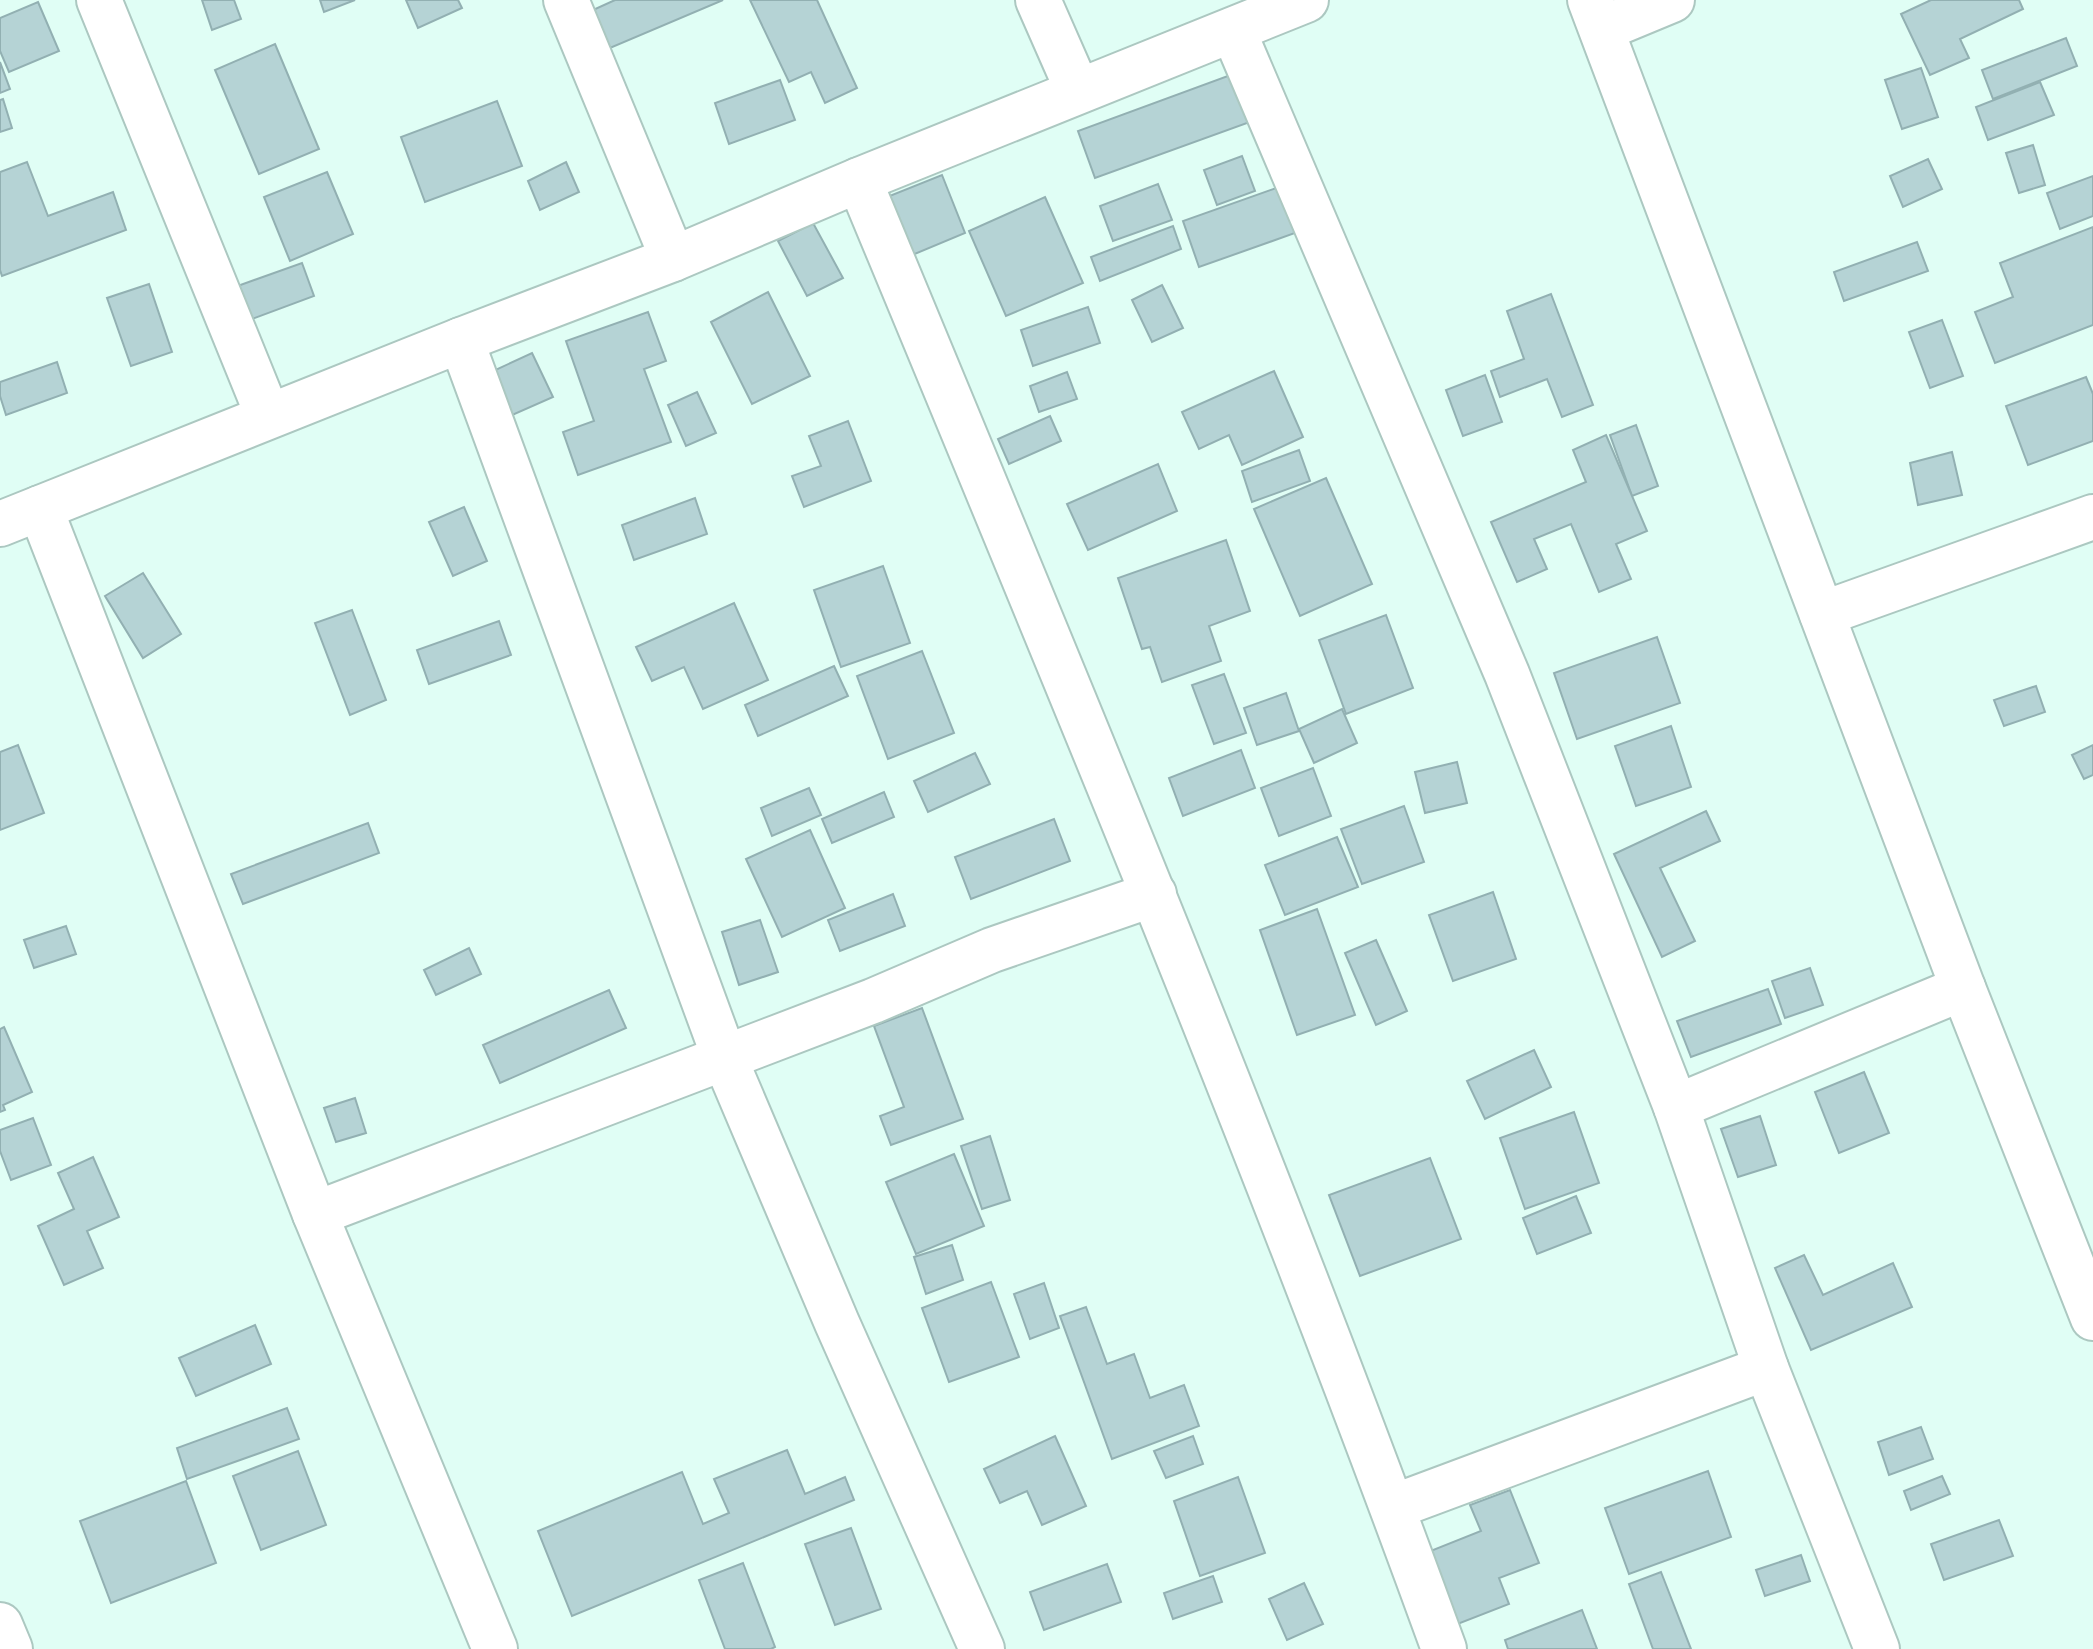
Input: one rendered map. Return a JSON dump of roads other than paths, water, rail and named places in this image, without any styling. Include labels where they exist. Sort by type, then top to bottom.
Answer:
[{"type":"street","points":[[99,0],[268,416]]},
{"type":"street","points":[[566,0],[673,259]]},
{"type":"street","points":[[1038,0],[1078,91]]},
{"type":"street","points":[[0,524],[673,259],[859,180],[1306,0]]},
{"type":"street","points":[[1672,0],[1596,14],[1963,988],[2093,1318]]},
{"type":"street","points":[[1233,30],[1507,674],[1676,1107],[1766,1368],[1877,1649]]},
{"type":"street","points":[[859,180],[1154,894],[1393,1507],[1444,1649]]},
{"type":"street","points":[[461,340],[725,1059],[837,1323],[982,1649]]},
{"type":"street","points":[[40,508],[315,1214],[495,1649]]},
{"type":"street","points":[[1822,614],[2093,517]]},
{"type":"street","points":[[315,1214],[725,1059],[992,950],[1154,894]]},
{"type":"street","points":[[1676,1107],[1963,988]]},
{"type":"street","points":[[1393,1507],[1766,1368]]},
{"type":"street","points":[[0,1625],[10,1649]]}]
